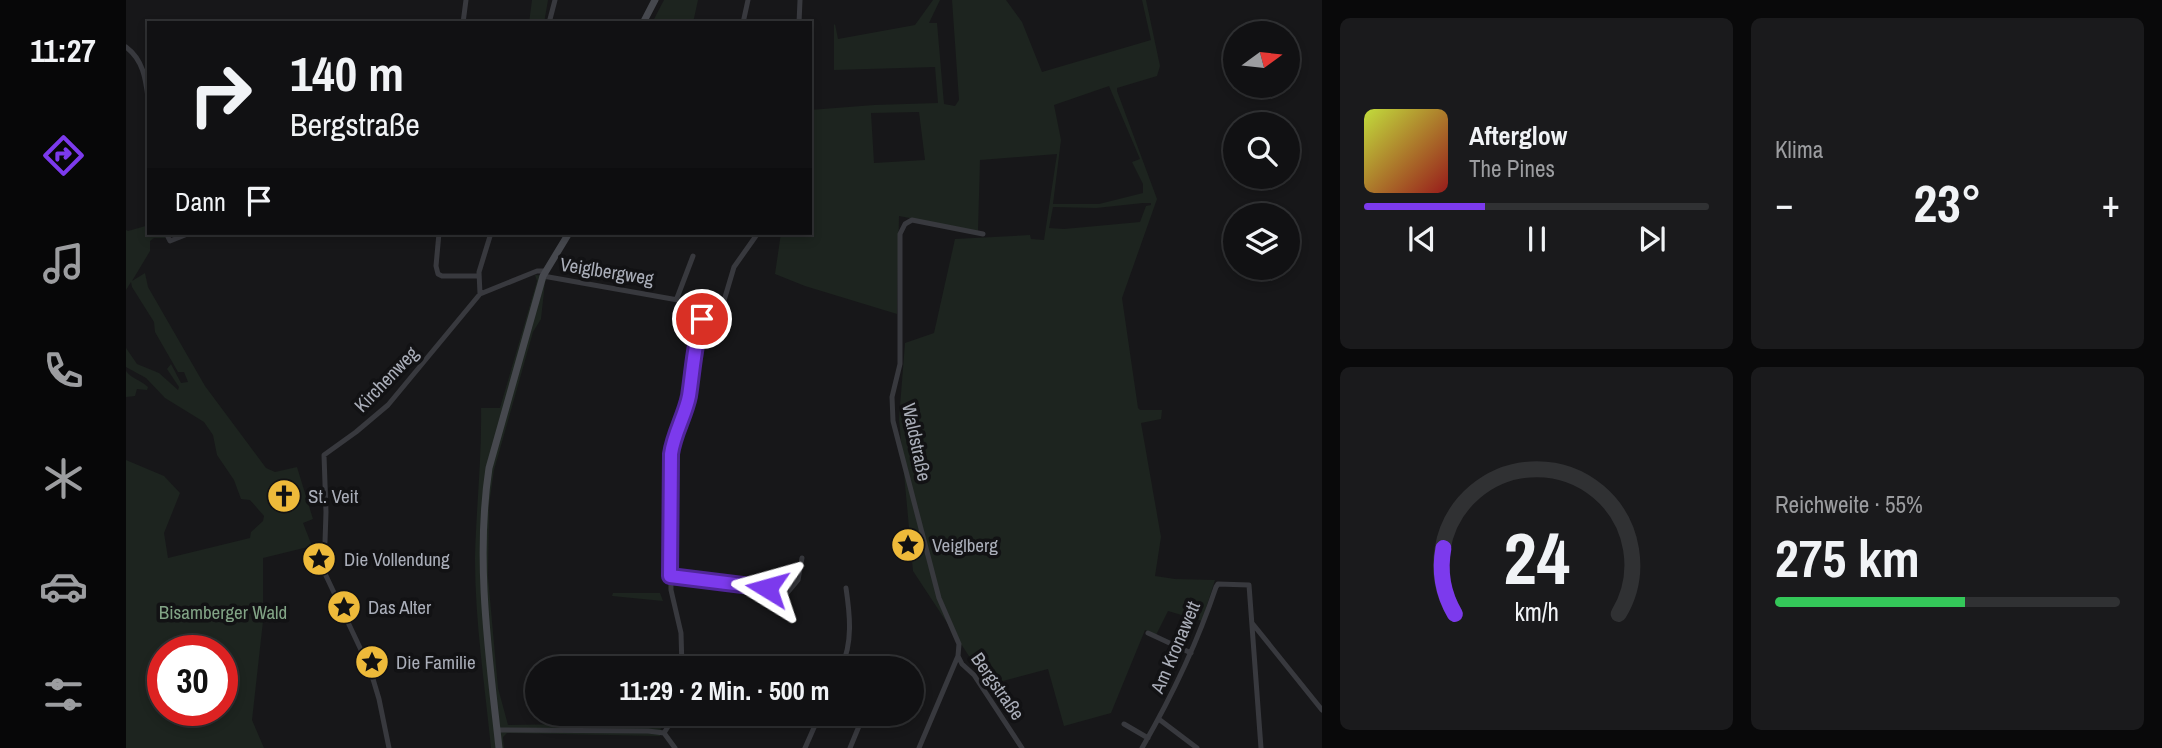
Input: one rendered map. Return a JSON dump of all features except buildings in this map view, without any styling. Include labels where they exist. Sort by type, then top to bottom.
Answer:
[{"type":"main road","points":[[644,21],[656,0]]},
{"type":"main road","points":[[499,748],[484,588],[486,490],[502,422],[544,274],[568,235]]},
{"type":"street","points":[[463,21],[466,0]]},
{"type":"street","points":[[550,21],[555,0]]},
{"type":"street","points":[[743,21],[748,0]]},
{"type":"street","points":[[799,21],[800,0]]},
{"type":"street","points":[[126,47],[141,65],[147,95]]},
{"type":"street","name":"Waldstraße","points":[[958,656],[959,644],[939,598],[893,421],[892,397],[900,364],[900,233],[905,224],[912,220],[983,234]]},
{"type":"street","points":[[167,235],[170,241],[185,235]]},
{"type":"street","points":[[439,235],[436,264],[438,274],[479,276]]},
{"type":"street","points":[[480,294],[479,276],[490,235]]},
{"type":"street","points":[[682,656],[681,634],[671,597],[670,576],[672,447],[688,398],[695,346],[706,305],[719,307],[723,304],[734,267],[757,235]]},
{"type":"street","points":[[677,298],[693,256]]},
{"type":"street","name":"Kirchenweg","points":[[389,748],[370,669],[320,562],[326,522],[324,455],[388,405],[480,294],[537,271],[544,274]]},
{"type":"street","name":"Veiglbergweg","points":[[544,274],[706,305]]},
{"type":"street","points":[[670,576],[788,592],[798,580],[802,558]]},
{"type":"street","name":"Am Kronawett","points":[[1142,748],[1160,720],[1191,653],[1218,584],[1249,586],[1251,620]]},
{"type":"street","points":[[846,588],[850,613],[847,656]]},
{"type":"street","points":[[1251,620],[1322,710]]},
{"type":"street","points":[[1251,620],[1261,748]]},
{"type":"street","points":[[1149,633],[1191,653]]},
{"type":"street","points":[[1252,639],[1262,635]]},
{"type":"street","name":"Bergstraße","points":[[919,748],[958,656]]},
{"type":"street","name":"Bergstraße","points":[[958,656],[974,675],[1022,748]]},
{"type":"street","points":[[1160,720],[1197,748]]},
{"type":"street","points":[[1124,724],[1148,738]]},
{"type":"street","points":[[664,733],[668,726]]},
{"type":"street","points":[[805,748],[815,726]]},
{"type":"street","points":[[850,748],[859,726]]},
{"type":"street","points":[[497,730],[648,731],[664,733],[675,748]]},
{"type":"green space","points":[[532,0],[548,0],[544,21],[529,21]]},
{"type":"green space","points":[[664,0],[698,0],[693,21],[653,21]]},
{"type":"green space","points":[[933,0],[940,0],[929,23],[937,23],[944,104],[955,106],[959,100],[952,0],[1006,0],[1022,22],[1042,72],[1151,40],[1142,0],[1146,0],[1160,66],[1157,76],[1117,88],[1117,91],[1157,199],[1122,298],[1138,408],[1162,410],[1161,419],[1141,423],[1161,537],[1155,576],[1215,580],[1202,621],[1168,611],[1156,635],[1145,630],[1111,713],[1064,726],[1048,669],[988,685],[913,571],[899,419],[905,343],[934,333],[955,239],[1030,235],[1031,239],[1044,240],[1057,154],[980,160],[978,231],[899,216],[897,314],[775,274],[781,235],[812,235],[812,110],[938,103],[935,67],[834,70],[835,24],[838,39],[915,25]],"holes":[[[1109,86],[1140,159],[1132,162],[1143,184],[1143,193],[1099,204],[1053,204],[1061,140],[1054,105]],[[919,112],[925,160],[874,163],[871,113]],[[1143,203],[1151,205],[1146,206],[1140,222],[1049,228],[1053,207],[1096,208]]]},
{"type":"green space","name":"Bisamberger Wald","points":[[147,226],[147,235],[164,235],[166,238],[154,238],[150,241],[150,251],[132,281],[145,273],[148,287],[205,386],[266,468],[275,472],[297,467],[313,519],[303,523],[312,546],[263,558],[263,621],[252,720],[264,748],[126,748],[126,460],[164,476],[180,493],[164,533],[168,558],[250,538],[251,532],[263,521],[264,516],[250,500],[241,499],[234,480],[217,455],[213,435],[204,422],[165,398],[146,378],[126,367],[126,348],[137,364],[159,373],[178,390],[179,387],[167,369],[171,364],[181,383],[188,382],[184,372],[178,372],[155,332],[154,322],[131,282],[126,290],[126,230]]},
{"type":"green space","points":[[535,275],[549,276],[545,282],[541,319],[533,332],[494,470],[489,505],[488,577],[498,688],[508,725],[661,727],[660,736],[507,733],[503,737],[504,748],[491,748],[475,583],[481,408],[500,408],[537,281]]},
{"type":"green space","points":[[126,371],[148,387],[147,390],[137,389],[135,396],[126,397]]},
{"type":"green space","points":[[613,593],[660,593],[663,601],[612,596]]},
{"type":"place","name":"St. Veit","points":[[284,496]]},
{"type":"place","name":"Veiglberg","points":[[908,545]]},
{"type":"place","name":"Die Vollendung","points":[[319,559]]},
{"type":"place","name":"Das Alter","points":[[344,607]]},
{"type":"place","name":"Die Familie","points":[[372,662]]},
{"type":"route","points":[[702,319],[695,341],[688,398],[674,434],[671,454],[670,576],[767,588]]}]
